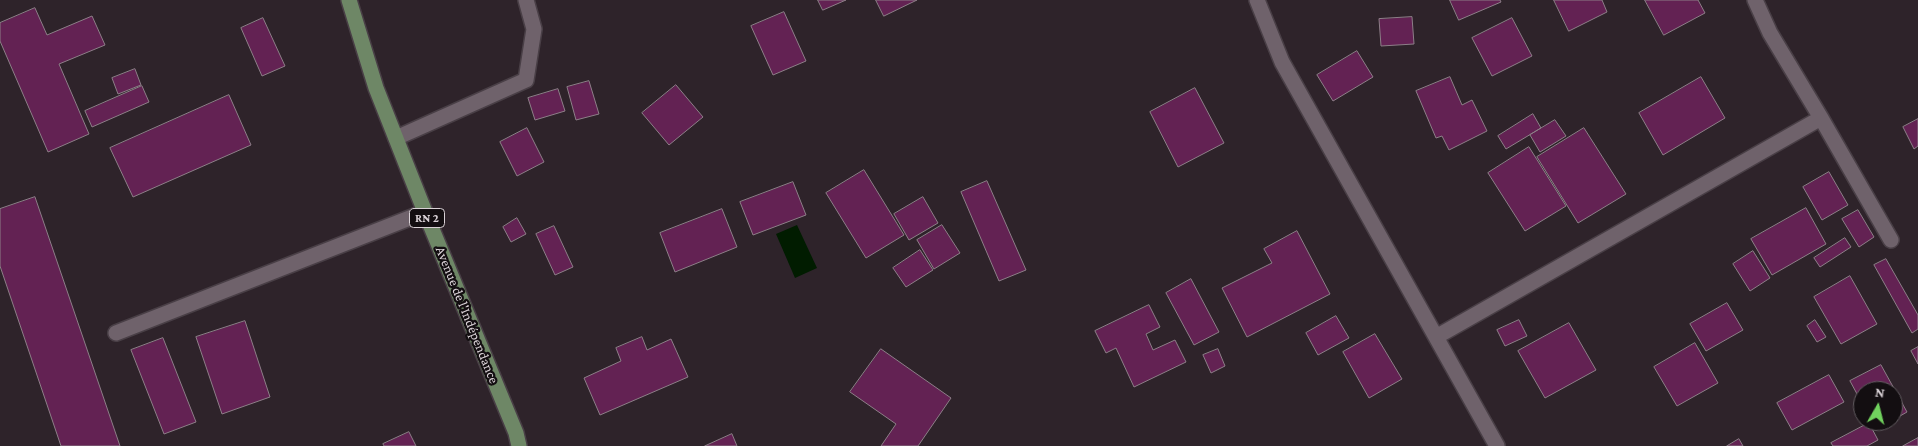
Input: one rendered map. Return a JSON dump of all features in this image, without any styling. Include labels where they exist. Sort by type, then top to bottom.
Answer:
[{"type":"main road","name":"Avenue de l'Indépendance","points":[[349,0],[376,88],[517,440],[525,446]]},
{"type":"street","points":[[396,138],[526,80],[534,29],[526,0]]},
{"type":"street","points":[[1257,0],[1282,62],[1497,446]]},
{"type":"street","points":[[1755,0],[1770,33],[1891,240]]},
{"type":"street","points":[[1436,337],[1821,118]]},
{"type":"street","points":[[116,333],[425,212]]},
{"type":"shaded area","points":[[797,225],[817,268],[795,278],[776,234]]},
{"type":"building","points":[[818,0],[846,0],[823,10]]},
{"type":"building","points":[[876,0],[917,0],[884,16]]},
{"type":"building","points":[[1450,0],[1500,0],[1501,2],[1459,20]]},
{"type":"building","points":[[1554,0],[1602,0],[1607,12],[1569,31]]},
{"type":"building","points":[[1645,0],[1698,0],[1705,13],[1664,35]]},
{"type":"building","points":[[35,8],[47,35],[92,16],[105,45],[59,64],[89,134],[48,152],[0,41],[0,23]]},
{"type":"building","points":[[784,12],[806,61],[773,75],[751,26]]},
{"type":"building","points":[[1412,17],[1414,44],[1381,46],[1379,19]]},
{"type":"building","points":[[263,18],[285,66],[262,76],[241,28]]},
{"type":"building","points":[[1512,18],[1532,56],[1492,76],[1472,38]]},
{"type":"building","points":[[1357,51],[1373,77],[1333,101],[1317,75]]},
{"type":"building","points":[[135,69],[141,85],[118,94],[112,78]]},
{"type":"building","points":[[1450,77],[1462,105],[1472,100],[1487,131],[1449,150],[1442,136],[1436,138],[1416,91]]},
{"type":"building","points":[[1701,77],[1725,118],[1663,155],[1639,113]]},
{"type":"building","points":[[589,81],[599,114],[576,120],[567,87]]},
{"type":"building","points":[[676,85],[703,117],[669,145],[642,113]]},
{"type":"building","points":[[142,86],[149,102],[92,127],[85,111]]},
{"type":"building","points":[[1195,88],[1224,143],[1178,167],[1150,112]]},
{"type":"building","points":[[558,89],[565,111],[535,120],[528,98]]},
{"type":"building","points":[[229,95],[251,145],[133,197],[110,148]]},
{"type":"building","points":[[1533,114],[1541,128],[1506,149],[1498,136]]},
{"type":"building","points":[[1918,119],[1918,146],[1914,149],[1903,127]]},
{"type":"building","points":[[1555,120],[1566,136],[1540,152],[1530,135]]},
{"type":"building","points":[[527,128],[544,162],[517,176],[500,142]]},
{"type":"building","points":[[1584,128],[1626,194],[1578,223],[1537,157]]},
{"type":"building","points":[[1529,147],[1566,206],[1525,231],[1488,173]]},
{"type":"building","points":[[864,170],[904,235],[866,258],[826,193]]},
{"type":"building","points":[[1829,172],[1848,205],[1822,220],[1803,187]]},
{"type":"building","points":[[987,181],[1026,270],[999,281],[961,192]]},
{"type":"building","points":[[793,182],[806,215],[753,235],[740,202]]},
{"type":"building","points":[[35,197],[120,446],[61,446],[0,266],[0,209]]},
{"type":"building","points":[[923,197],[938,223],[909,240],[894,214]]},
{"type":"building","points":[[1806,208],[1826,244],[1772,275],[1751,239]]},
{"type":"building","points":[[722,209],[737,247],[675,272],[660,233]]},
{"type":"building","points":[[1858,210],[1874,237],[1859,247],[1842,219]]},
{"type":"building","points":[[517,218],[526,234],[511,242],[503,227]]},
{"type":"building","points":[[942,225],[960,253],[934,269],[917,240]]},
{"type":"building","points":[[554,226],[573,267],[555,275],[536,234]]},
{"type":"building","points":[[1297,231],[1330,294],[1247,337],[1222,288],[1272,263],[1264,249]]},
{"type":"building","points":[[1845,238],[1851,247],[1820,267],[1814,258]]},
{"type":"building","points":[[920,250],[933,270],[906,287],[893,268]]},
{"type":"building","points":[[1753,251],[1770,278],[1750,291],[1733,264]]},
{"type":"building","points":[[1886,259],[1918,315],[1918,329],[1912,333],[1874,265]]},
{"type":"building","points":[[1850,276],[1877,324],[1841,344],[1814,297]]},
{"type":"building","points":[[1191,279],[1219,332],[1194,345],[1166,293]]},
{"type":"building","points":[[1727,303],[1743,330],[1706,351],[1690,324]]},
{"type":"building","points":[[1149,305],[1160,327],[1146,334],[1153,350],[1175,340],[1186,362],[1134,387],[1116,348],[1106,353],[1095,331]]},
{"type":"building","points":[[1336,316],[1349,338],[1318,355],[1306,333]]},
{"type":"building","points":[[1519,320],[1527,336],[1505,346],[1497,330]]},
{"type":"building","points":[[1815,320],[1826,337],[1817,342],[1807,326]]},
{"type":"building","points":[[245,321],[270,397],[222,414],[196,337]]},
{"type":"building","points":[[1569,323],[1596,370],[1545,398],[1518,351]]},
{"type":"building","points":[[1375,334],[1402,379],[1369,398],[1343,352]]},
{"type":"building","points":[[642,337],[647,350],[671,339],[688,377],[600,415],[584,378],[621,361],[616,348]]},
{"type":"building","points":[[163,338],[196,422],[164,434],[131,350]]},
{"type":"building","points":[[1695,343],[1718,383],[1677,406],[1654,367]]},
{"type":"building","points":[[1918,347],[1918,364],[1911,351]]},
{"type":"building","points":[[881,349],[951,398],[918,446],[881,446],[896,424],[850,392]]},
{"type":"building","points":[[1218,349],[1225,366],[1211,373],[1203,355]]},
{"type":"building","points":[[1881,365],[1890,381],[1853,381],[1853,387],[1850,381]]},
{"type":"building","points":[[1829,375],[1844,402],[1792,430],[1777,403]]},
{"type":"building","points":[[1903,405],[1907,412],[1903,414]]},
{"type":"building","points":[[1854,431],[1873,431],[1878,440],[1867,446],[1833,446],[1831,443]]},
{"type":"building","points":[[409,432],[416,446],[384,446],[383,444]]},
{"type":"building","points":[[732,434],[737,446],[705,446]]},
{"type":"building","points":[[1918,438],[1918,446],[1903,446]]},
{"type":"building","points":[[1739,439],[1743,446],[1727,446]]}]
